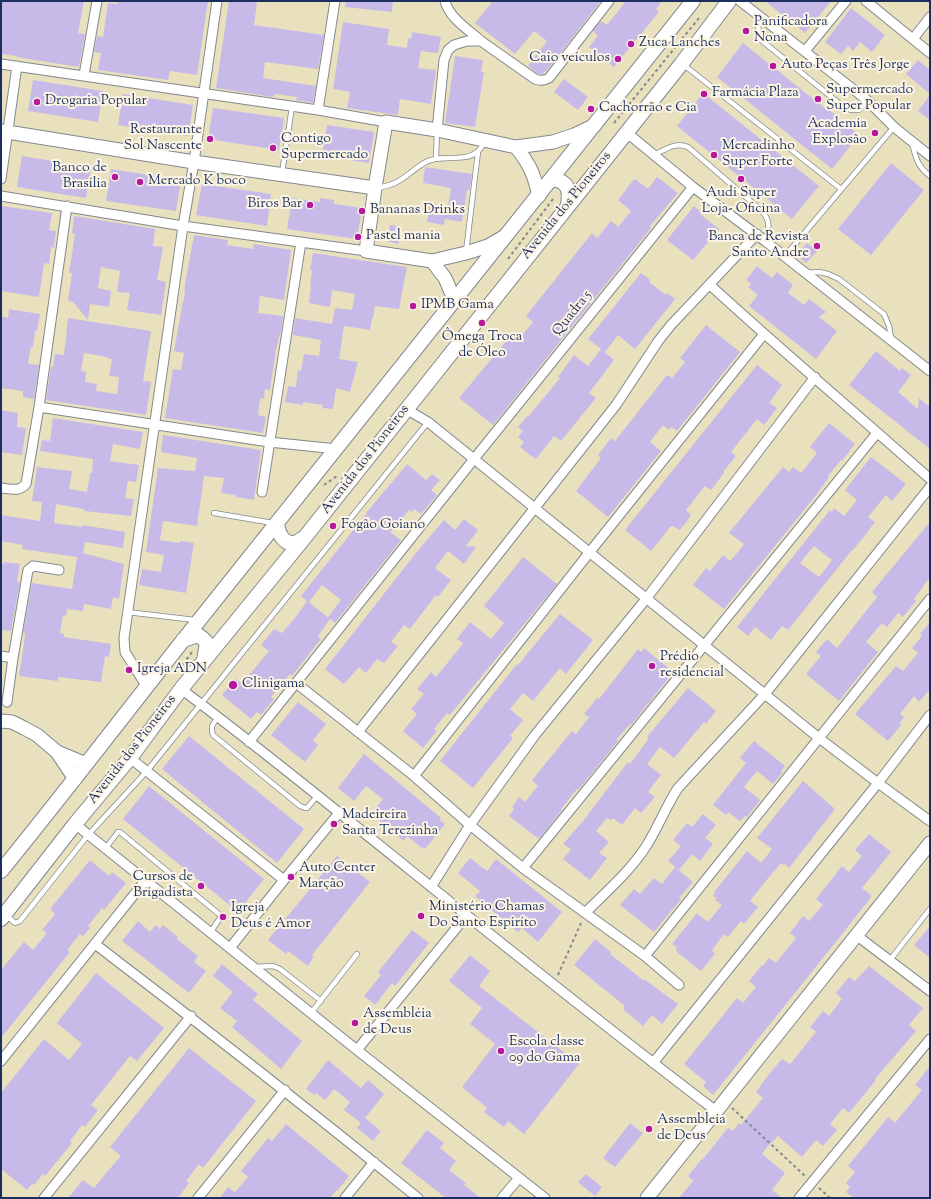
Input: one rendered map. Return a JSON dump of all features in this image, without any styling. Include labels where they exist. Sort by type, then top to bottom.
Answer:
[{"type":"main road","name":"Avenida dos Pioneiros","points":[[1,872],[183,640],[337,450],[454,300],[539,196],[558,181],[595,125],[692,1]]},
{"type":"main road","name":"Avenida dos Pioneiros","points":[[3,916],[75,824],[130,758],[176,684],[204,660],[305,537],[682,63],[729,1]]},
{"type":"main road","points":[[558,181],[569,193],[568,205]]},
{"type":"main road","points":[[277,524],[280,535],[287,542],[294,543],[305,537]]},
{"type":"main road","points":[[183,640],[198,635],[202,638],[207,643],[204,660]]},
{"type":"street","points":[[84,76],[97,1]]},
{"type":"street","points":[[146,687],[125,652],[124,642],[127,612],[217,1]]},
{"type":"street","points":[[318,110],[335,1]]},
{"type":"street","points":[[445,1],[450,12],[455,18],[481,41],[540,81],[549,78],[609,1]]},
{"type":"street","points":[[740,1],[867,100],[894,127],[930,156]]},
{"type":"street","points":[[804,51],[846,1]]},
{"type":"street","points":[[866,1],[930,53]]},
{"type":"street","points":[[913,40],[930,17]]},
{"type":"street","points":[[437,130],[444,60],[448,50],[454,45],[467,41],[481,41]]},
{"type":"street","points":[[1,64],[318,110],[437,130],[516,147],[553,142],[574,136],[595,125]]},
{"type":"street","points":[[1,179],[5,131],[17,66]]},
{"type":"street","points":[[366,251],[386,122]]},
{"type":"street","points":[[5,131],[194,162],[375,188]]},
{"type":"street","points":[[626,132],[693,187],[765,240],[930,371]]},
{"type":"street","points":[[516,147],[527,160],[532,170],[539,196]]},
{"type":"street","name":"Quadra 5","points":[[249,742],[693,187]]},
{"type":"street","points":[[1,196],[183,226],[432,261],[488,246],[508,234]]},
{"type":"street","points":[[1,488],[18,490],[23,488],[26,484],[39,407],[68,206]]},
{"type":"street","points":[[358,732],[616,405],[659,340],[671,325],[757,234]]},
{"type":"street","points":[[262,492],[301,242]]},
{"type":"street","points":[[432,261],[445,278],[454,300]]},
{"type":"street","points":[[710,285],[877,433],[928,474]]},
{"type":"street","points":[[414,776],[589,553],[764,334]]},
{"type":"street","points":[[431,887],[470,825],[535,735],[646,599],[815,377]]},
{"type":"street","points":[[39,407],[269,442],[337,450]]},
{"type":"street","points":[[406,409],[428,422],[819,738],[930,821]]},
{"type":"street","points":[[523,868],[877,433]]},
{"type":"street","points":[[586,912],[630,867],[645,848],[678,788],[765,694],[930,487]]},
{"type":"street","points":[[7,702],[28,570],[33,566],[58,570]]},
{"type":"street","points":[[645,956],[930,599]]},
{"type":"street","points":[[1,656],[13,658]]},
{"type":"street","points":[[296,683],[414,776],[470,825],[523,868],[645,956],[679,985]]},
{"type":"street","points":[[176,684],[318,795],[431,887],[653,1063],[720,1106]]},
{"type":"street","points":[[653,1063],[878,783],[930,715]]},
{"type":"street","points":[[1,721],[12,722],[24,728],[36,735],[57,752],[86,764]]},
{"type":"street","points":[[57,752],[75,779]]},
{"type":"street","points":[[130,758],[284,880]]},
{"type":"street","points":[[230,948],[339,813]]},
{"type":"street","points":[[75,824],[357,1050],[545,1198]]},
{"type":"street","points":[[647,1198],[930,843]]},
{"type":"street","points":[[1,1061],[145,881]]},
{"type":"street","points":[[357,1050],[467,915]]},
{"type":"street","points":[[856,935],[930,991]]},
{"type":"street","points":[[95,944],[191,1016],[418,1198]]},
{"type":"street","points":[[44,1198],[191,1016]]},
{"type":"street","points":[[799,1198],[930,1039]]},
{"type":"street","points":[[198,1198],[285,1090]]},
{"type":"street","points":[[345,1198],[374,1162]]},
{"type":"street","points":[[502,1198],[519,1178]]},
{"type":"lane","points":[[760,18],[758,34],[761,40],[845,108],[859,110],[867,100]]},
{"type":"lane","points":[[682,63],[841,190]]},
{"type":"lane","points":[[282,174],[292,107]]},
{"type":"lane","points":[[785,256],[894,127]]},
{"type":"lane","points":[[436,159],[437,130]]},
{"type":"lane","points":[[466,253],[478,152],[486,141]]},
{"type":"lane","points":[[912,141],[917,162],[930,176]]},
{"type":"lane","points":[[654,155],[675,145],[688,147],[762,211],[768,218],[769,226],[765,240]]},
{"type":"lane","points":[[375,188],[389,186],[396,183],[424,163],[436,159],[464,157],[478,152]]},
{"type":"lane","points":[[806,273],[819,272],[839,279],[884,314],[889,326],[891,340]]},
{"type":"lane","points":[[3,916],[15,923],[20,921],[88,835],[147,771],[428,422]]},
{"type":"lane","points":[[214,513],[277,524]]},
{"type":"lane","points":[[127,612],[199,621]]},
{"type":"lane","points":[[219,717],[212,723],[211,730],[213,734],[300,806],[307,808],[318,795]]},
{"type":"lane","points":[[105,849],[118,832],[120,832],[220,916],[210,933]]},
{"type":"lane","points":[[890,960],[930,909]]},
{"type":"lane","points":[[311,1013],[357,954]]},
{"type":"lane","points":[[253,967],[273,966],[280,969],[321,1001]]},
{"type":"path","points":[[614,123],[703,13]]},
{"type":"path","points":[[508,260],[558,181]]},
{"type":"path","points":[[323,486],[338,475]]},
{"type":"path","points":[[176,684],[202,638]]},
{"type":"path","points":[[554,984],[586,912]]},
{"type":"path","points":[[720,1106],[830,1198]]},
{"type":"building","points":[[1,1],[84,1],[78,33],[85,34],[79,67],[1,54]]},
{"type":"building","points":[[117,1],[208,1],[197,75],[170,71],[168,80],[98,70],[101,53],[94,52],[97,36],[103,37],[108,3],[117,4]]},
{"type":"building","points":[[229,1],[248,1],[257,3],[254,25],[324,35],[318,69],[265,62],[263,78],[316,86],[313,103],[296,100],[297,97],[274,94],[273,97],[216,88]]},
{"type":"building","points":[[346,1],[393,1],[392,12],[345,7]]},
{"type":"building","points":[[493,1],[601,1],[547,70],[542,74],[538,74],[528,66],[547,41],[534,31],[515,54],[475,23]]},
{"type":"building","points":[[626,1],[662,1],[656,9],[659,12],[614,67],[589,47],[598,36],[593,31],[601,21],[607,25]]},
{"type":"building","points":[[765,1],[831,1],[805,33]]},
{"type":"building","points":[[851,8],[885,35],[872,52],[860,42],[853,51],[848,46],[841,54],[825,42]]},
{"type":"building","points":[[343,22],[389,29],[387,45],[407,48],[408,38],[411,39],[412,32],[441,37],[438,53],[421,51],[418,68],[436,70],[431,104],[400,99],[397,115],[347,108],[350,92],[333,89]]},
{"type":"building","points":[[743,43],[826,109],[827,108],[859,135],[832,169],[717,77]]},
{"type":"building","points":[[455,56],[483,60],[481,72],[484,72],[475,127],[445,123]]},
{"type":"building","points":[[918,60],[930,70],[930,94],[906,74]]},
{"type":"building","points":[[564,79],[588,97],[578,110],[554,92]]},
{"type":"building","points":[[33,80],[103,91],[98,122],[28,111]]},
{"type":"building","points":[[703,93],[819,186],[792,219],[677,126]]},
{"type":"building","points":[[123,94],[193,105],[188,136],[118,125]]},
{"type":"building","points":[[930,95],[930,120],[918,111]]},
{"type":"building","points":[[213,108],[284,118],[279,150],[208,139]]},
{"type":"building","points":[[327,125],[374,132],[369,163],[322,156]]},
{"type":"building","points":[[22,156],[91,167],[86,198],[17,187]]},
{"type":"building","points":[[891,163],[924,190],[871,255],[838,229]]},
{"type":"building","points":[[425,167],[472,174],[470,190],[467,190],[462,222],[445,219],[444,225],[427,222],[430,204],[448,206],[451,188],[423,183]]},
{"type":"building","points":[[111,169],[181,180],[176,211],[106,201]]},
{"type":"building","points":[[657,177],[678,193],[650,226],[651,228],[493,425],[459,398],[513,333],[520,338],[533,322],[526,316],[592,233],[597,238],[611,221],[618,227],[631,211],[618,200],[631,183],[635,179],[648,189]]},
{"type":"building","points":[[202,184],[271,194],[267,226],[196,215]]},
{"type":"building","points":[[292,198],[320,202],[320,198],[334,200],[334,204],[362,208],[357,239],[287,229]]},
{"type":"building","points":[[1,206],[52,213],[49,230],[56,231],[54,248],[51,247],[49,264],[44,263],[39,297],[1,291]]},
{"type":"building","points":[[694,206],[703,214],[701,215],[719,229],[693,260],[667,240]]},
{"type":"building","points":[[74,216],[155,229],[153,246],[163,247],[157,280],[166,282],[161,315],[127,310],[130,293],[117,292],[120,271],[101,267],[98,288],[111,291],[109,307],[90,304],[88,320],[73,302],[68,301],[72,273],[69,273],[75,234],[72,233]]},
{"type":"building","points":[[390,225],[401,227],[398,244],[387,241]]},
{"type":"building","points":[[194,235],[228,240],[227,245],[253,249],[254,244],[291,250],[284,300],[260,296],[258,313],[283,316],[270,390],[265,389],[264,399],[260,398],[258,415],[266,417],[263,433],[165,418],[173,369],[181,370],[184,353],[174,351],[184,301],[185,284]]},
{"type":"building","points":[[807,243],[817,251],[806,263],[799,257],[799,252]]},
{"type":"building","points":[[313,253],[407,267],[399,309],[375,306],[370,330],[344,326],[339,359],[358,362],[350,392],[336,388],[333,409],[322,408],[323,405],[303,402],[303,405],[285,402],[288,386],[296,387],[298,370],[301,371],[304,354],[319,356],[321,340],[293,335],[295,318],[332,324],[335,308],[352,310],[355,294],[332,290],[330,307],[309,303],[312,270],[310,270]]},
{"type":"building","points":[[757,266],[772,278],[777,272],[793,285],[788,293],[804,305],[809,299],[826,312],[819,317],[837,331],[816,359],[749,306],[758,295],[748,287],[751,284],[746,280]]},
{"type":"building","points":[[641,273],[650,280],[649,282],[666,295],[667,293],[675,299],[635,349],[618,335],[605,352],[588,339]]},
{"type":"building","points":[[9,309],[40,314],[28,364],[39,365],[34,399],[23,397],[23,391],[1,388],[1,316],[8,318]]},
{"type":"building","points":[[68,318],[151,331],[143,381],[151,382],[146,415],[46,400],[51,367],[53,367],[55,354],[64,355]],"holes":[[[84,353],[112,359],[109,376],[119,377],[117,394],[96,391],[97,384],[85,382],[86,372],[81,371]]]},
{"type":"building","points":[[706,325],[740,352],[677,431],[671,427],[669,430],[663,425],[650,442],[661,451],[608,517],[576,491],[601,458],[598,455],[611,438],[615,441],[667,375],[672,378],[685,362],[680,358]]},
{"type":"building","points":[[601,349],[614,360],[589,393],[596,398],[561,441],[554,436],[536,459],[520,447],[524,442],[518,437],[523,431],[518,427],[560,378],[558,377],[574,355],[588,366]]},
{"type":"building","points":[[876,351],[900,371],[902,368],[911,375],[898,392],[918,409],[919,398],[930,407],[930,449],[849,385]]},
{"type":"building","points":[[757,365],[782,385],[769,403],[777,408],[764,425],[757,419],[731,452],[736,456],[711,490],[705,486],[686,510],[691,515],[685,524],[679,530],[671,526],[651,551],[625,530]]},
{"type":"building","points":[[1,410],[18,413],[17,427],[26,428],[22,455],[1,452]]},
{"type":"building","points":[[53,418],[143,432],[140,449],[113,444],[110,461],[139,465],[136,482],[128,481],[125,498],[134,499],[131,516],[84,511],[84,509],[56,504],[54,523],[82,527],[82,525],[125,532],[123,548],[85,542],[83,553],[124,564],[119,599],[113,597],[111,609],[84,604],[83,611],[67,609],[66,616],[63,615],[60,633],[64,634],[64,637],[111,644],[109,657],[105,656],[101,682],[58,677],[58,681],[19,676],[25,637],[25,633],[23,633],[32,583],[72,589],[77,557],[22,549],[23,545],[1,541],[1,515],[40,521],[42,502],[32,501],[37,467],[72,471],[69,489],[87,492],[90,473],[92,473],[93,459],[40,451],[42,440],[50,441]]},
{"type":"building","points":[[829,423],[855,444],[828,476],[829,477],[817,494],[724,609],[693,585],[706,568],[710,571],[723,555],[730,561],[737,553],[744,544],[729,533],[783,467],[789,472],[793,467],[801,473],[817,453],[810,447]]},
{"type":"building","points":[[163,435],[261,450],[254,500],[221,493],[224,478],[204,476],[197,526],[163,521],[160,540],[180,543],[180,541],[194,543],[186,593],[139,585],[142,569],[161,572],[164,555],[146,552],[158,468],[195,471],[197,458],[161,452]]},
{"type":"building","points":[[871,457],[906,484],[892,501],[886,495],[868,517],[875,522],[788,630],[782,626],[771,640],[755,627],[748,636],[737,627],[830,510],[832,512],[834,508],[844,516],[857,500],[845,490]],"holes":[[[814,546],[832,560],[819,577],[800,563]]]},
{"type":"building","points":[[407,464],[426,480],[432,474],[440,480],[431,490],[437,495],[421,514],[414,509],[412,512],[409,510],[390,532],[401,540],[335,623],[328,617],[341,600],[322,585],[309,602],[330,619],[318,636],[321,639],[292,676],[290,674],[271,697],[274,699],[261,715],[257,712],[251,719],[222,695],[235,679],[242,683],[269,651],[261,645],[274,629],[282,633],[298,614],[307,601],[301,596],[366,513]]},
{"type":"building","points":[[464,519],[478,530],[466,546],[476,547],[464,564],[448,551],[435,568],[451,580],[438,597],[436,595],[410,629],[404,625],[391,642],[398,646],[384,663],[377,659],[366,673],[359,667],[344,684],[325,669],[416,553],[444,520],[455,530]]},
{"type":"building","points":[[930,522],[930,577],[914,599],[916,601],[903,617],[898,613],[887,627],[882,623],[866,642],[878,652],[839,701],[806,674],[821,656],[816,652],[827,639],[837,648],[877,597],[872,592]]},
{"type":"building","points":[[523,557],[557,584],[450,715],[447,713],[434,729],[437,731],[423,748],[403,731],[417,714],[411,709],[424,694],[417,689],[431,672],[436,677],[458,650],[463,643],[457,639],[470,622],[491,639],[504,623],[484,606]]},
{"type":"building","points":[[4,562],[20,564],[17,582],[20,582],[11,631],[1,630],[1,564],[4,564]]},
{"type":"building","points":[[560,614],[593,640],[566,674],[560,668],[533,701],[523,693],[510,709],[523,720],[510,736],[513,738],[473,788],[440,761],[517,664],[518,665]]},
{"type":"building","points":[[930,622],[930,689],[919,702],[914,696],[900,714],[904,717],[900,723],[901,725],[888,741],[855,714],[896,666],[903,671],[918,653],[912,648],[922,636],[920,634]]},
{"type":"building","points":[[644,648],[671,670],[669,673],[671,675],[631,725],[630,724],[616,740],[618,741],[578,790],[577,789],[539,839],[509,816],[514,809],[512,807],[519,797],[525,802],[538,786],[532,780],[572,731],[576,734],[589,717],[584,714],[597,698],[599,699],[638,649],[641,652]]},
{"type":"building","points":[[688,688],[716,711],[706,724],[704,722],[674,758],[660,747],[647,764],[661,775],[648,792],[655,797],[641,813],[635,808],[622,825],[613,818],[611,820],[607,818],[596,831],[609,842],[599,853],[607,858],[590,880],[563,859],[571,849],[563,844],[583,821],[628,762],[630,764],[649,738],[647,737]]},
{"type":"building","points":[[298,702],[326,724],[313,740],[318,745],[305,762],[271,735]]},
{"type":"building","points":[[189,736],[304,829],[277,863],[162,769]]},
{"type":"building","points":[[754,741],[785,766],[781,771],[782,773],[773,784],[757,771],[744,787],[760,800],[747,817],[745,816],[740,821],[728,812],[726,815],[713,805],[746,763],[740,758]]},
{"type":"building","points":[[364,754],[441,818],[440,820],[445,824],[425,849],[407,836],[404,841],[371,814],[383,799],[366,786],[354,801],[338,788]]},
{"type":"building","points":[[803,781],[835,809],[789,868],[785,864],[784,865],[781,863],[765,882],[750,901],[758,907],[744,924],[741,921],[728,937],[724,934],[712,950],[715,954],[701,971],[678,953],[676,950],[677,948],[672,944],[697,913],[708,922],[722,905],[715,900],[717,898],[713,896],[715,893],[714,892],[747,851],[761,863],[772,849],[757,838]]},
{"type":"building","points":[[149,786],[264,879],[238,912],[123,819]]},
{"type":"building","points":[[703,814],[716,825],[705,838],[713,844],[700,861],[692,854],[679,870],[668,861],[681,846],[673,840],[687,823],[692,827]]},
{"type":"building","points":[[869,834],[891,852],[862,888],[871,895],[869,900],[713,1095],[703,1086],[706,1082],[684,1064],[737,998],[743,1003],[756,987],[749,981],[762,965],[763,966],[769,958],[776,963],[796,938],[790,933],[803,916],[809,921],[823,905],[816,899],[842,866],[849,872],[862,856],[855,850]]},
{"type":"building","points":[[337,856],[370,882],[312,955],[314,956],[308,966],[288,951],[286,954],[268,940]]},
{"type":"building","points":[[470,858],[487,871],[496,859],[562,912],[538,942],[522,928],[518,932],[475,896],[480,891],[458,873]]},
{"type":"building","points":[[90,860],[109,876],[112,872],[126,883],[104,910],[102,908],[88,926],[90,928],[83,936],[80,934],[67,950],[70,952],[1,1038],[1,970],[24,942],[33,950],[47,933],[42,930],[55,914],[50,909]]},
{"type":"building","points":[[675,867],[693,882],[654,932],[620,905],[634,889],[640,894],[654,878],[662,884]]},
{"type":"building","points":[[138,921],[150,932],[156,925],[160,929],[163,925],[198,956],[194,962],[206,971],[189,993],[122,941]]},
{"type":"building","points":[[930,926],[930,958],[914,945]]},
{"type":"building","points":[[412,930],[429,943],[395,986],[392,983],[375,1005],[364,996],[381,975],[378,972]]},
{"type":"building","points":[[595,939],[611,952],[610,954],[643,980],[644,979],[678,1004],[662,1024],[652,1015],[643,1026],[623,1009],[625,1006],[574,965]]},
{"type":"building","points":[[470,955],[490,971],[479,986],[579,1064],[524,1134],[508,1121],[504,1127],[484,1112],[487,1108],[462,1087],[495,1044],[470,1024],[482,1008],[449,981]]},
{"type":"building","points":[[222,964],[258,994],[253,1000],[302,1041],[281,1069],[232,1027],[237,1021],[220,1008],[233,992],[213,976]]},
{"type":"building","points":[[869,966],[923,1008],[909,1025],[916,1031],[875,1079],[876,1080],[849,1113],[843,1108],[830,1124],[837,1130],[823,1146],[816,1140],[802,1157],[778,1136],[767,1147],[762,1154],[785,1173],[772,1190],[782,1198],[679,1198],[693,1181],[688,1176],[701,1160],[728,1128],[733,1131],[739,1123],[741,1125],[763,1098],[756,1092],[769,1074],[782,1059],[790,1064],[816,1032],[810,1027],[823,1011],[829,1016],[842,999],[836,993],[849,977],[855,981]]},
{"type":"building","points":[[96,973],[164,1028],[137,1061],[130,1056],[91,1105],[98,1110],[85,1127],[82,1125],[70,1141],[72,1143],[45,1176],[43,1174],[34,1185],[32,1184],[27,1190],[1,1169],[1,1093],[44,1039],[69,1060],[82,1044],[57,1023]]},
{"type":"building","points":[[189,1048],[256,1101],[203,1168],[199,1164],[186,1181],[189,1183],[178,1198],[68,1198],[83,1180],[94,1188],[121,1156],[110,1147]]},
{"type":"building","points":[[328,1060],[361,1088],[368,1080],[384,1094],[365,1118],[381,1131],[373,1141],[357,1128],[361,1123],[344,1110],[350,1102],[334,1089],[325,1100],[316,1093],[314,1095],[306,1089]]},
{"type":"building","points":[[930,1066],[930,1198],[854,1198],[846,1192],[850,1187],[846,1183],[855,1172],[848,1166],[888,1117],[895,1123],[922,1090],[915,1085]]},
{"type":"building","points":[[630,1123],[643,1133],[615,1167],[603,1158]]},
{"type":"building","points":[[286,1124],[349,1176],[337,1191],[330,1198],[220,1198],[228,1187],[235,1192],[248,1177],[241,1171],[268,1138],[272,1141]]},
{"type":"building","points":[[427,1130],[444,1143],[440,1148],[456,1161],[449,1170],[466,1183],[464,1185],[481,1198],[446,1198],[401,1163]]},
{"type":"building","points":[[586,1174],[602,1187],[595,1196],[578,1182]]},
{"type":"place","name":"Panificadora Nona","points":[[746,31]]},
{"type":"place","name":"Zuca Lanches","points":[[631,44]]},
{"type":"place","name":"Caio veículos","points":[[618,59]]},
{"type":"place","name":"Auto Peças Três Jorge","points":[[773,66]]},
{"type":"place","name":"Farmácia Plaza","points":[[704,94]]},
{"type":"place","name":"Supermercado Super Popular","points":[[818,99]]},
{"type":"place","name":"Drogaria Popular","points":[[37,102]]},
{"type":"place","name":"Cachorrão e Cia","points":[[591,109]]},
{"type":"place","name":"Academia Explosão","points":[[875,133]]},
{"type":"place","name":"Restaurante Sol Nascente","points":[[210,139]]},
{"type":"place","name":"Contigo Supermercado","points":[[273,148]]},
{"type":"place","name":"Mercadinho Super Forte","points":[[714,155]]},
{"type":"place","name":"Banco de Brasília","points":[[115,177]]},
{"type":"place","name":"Audi Super Loja- Oficina","points":[[741,179]]},
{"type":"place","name":"Mercado K boco","points":[[140,182]]},
{"type":"place","name":"Biros Bar","points":[[310,205]]},
{"type":"place","name":"Bananas Drinks","points":[[362,211]]},
{"type":"place","name":"Pastel mania","points":[[358,237]]},
{"type":"place","name":"Banca de Revista Santo Andre","points":[[817,246]]},
{"type":"place","name":"IPMB Gama","points":[[413,306]]},
{"type":"place","name":"Ômega Troca de Óleo","points":[[482,323]]},
{"type":"place","name":"Fogão Goiano","points":[[333,526]]},
{"type":"place","name":"Prédio residencial","points":[[652,666]]},
{"type":"place","name":"Igreja ADN","points":[[129,670]]},
{"type":"place","name":"Clinigama","points":[[233,685]]},
{"type":"place","name":"Madeireira Santa Terezinha","points":[[334,824]]},
{"type":"place","name":"Auto Center Marção","points":[[291,877]]},
{"type":"place","name":"Cursos de Brigadista","points":[[201,886]]},
{"type":"place","name":"Ministério Chamas Do Santo Espiríto","points":[[421,916]]},
{"type":"place","name":"Igreja Deus é Amor","points":[[223,917]]},
{"type":"place","name":"Assembléia de Deus","points":[[355,1023]]},
{"type":"place","name":"Escola classe 09 do Gama","points":[[501,1051]]},
{"type":"place","name":"Assembleia de Deus","points":[[649,1129]]}]
